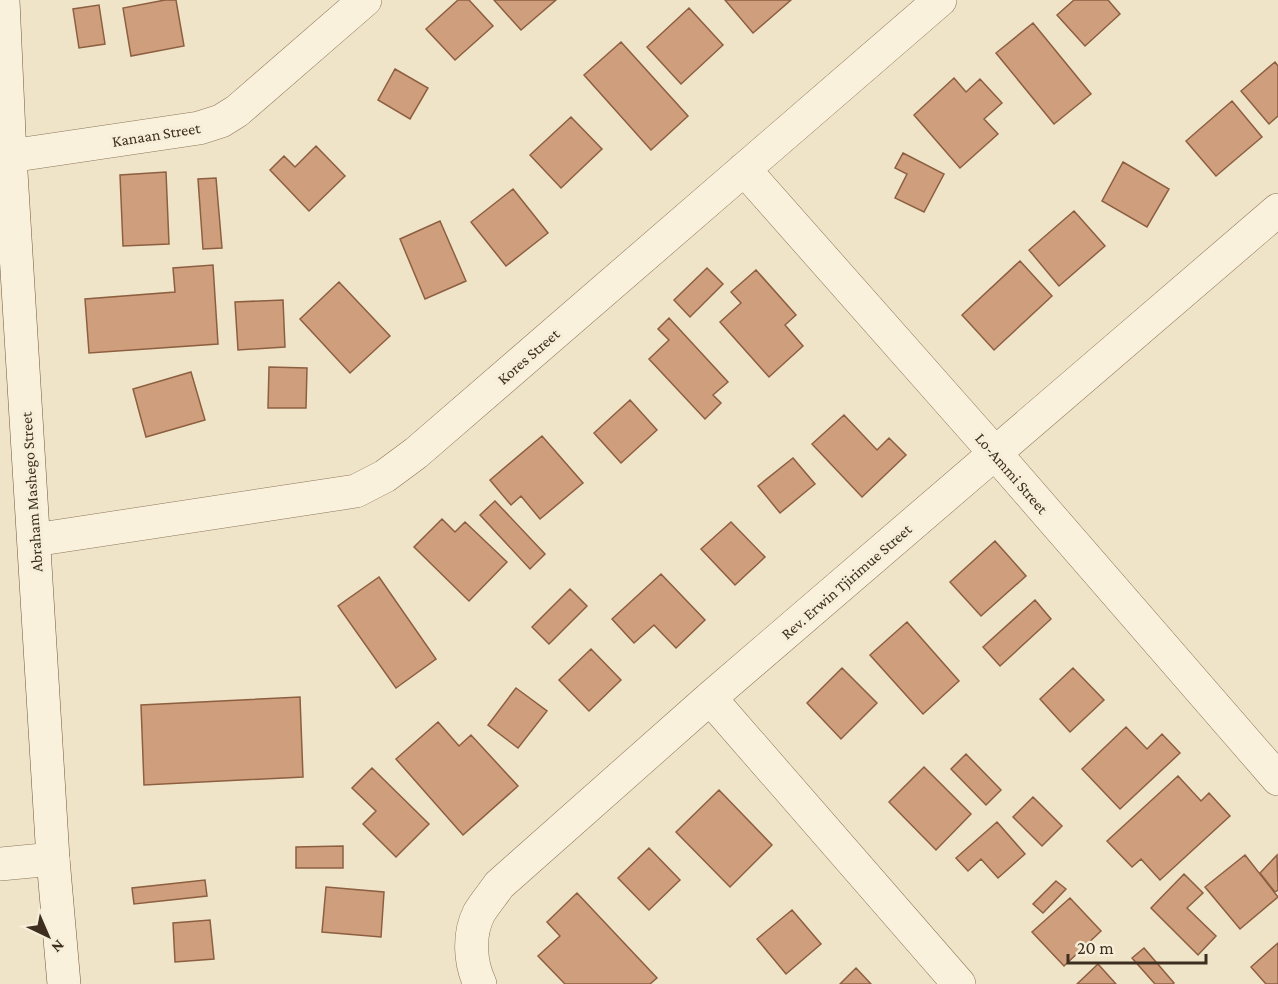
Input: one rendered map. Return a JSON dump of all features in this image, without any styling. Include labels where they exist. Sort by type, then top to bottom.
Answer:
[{"type":"street","name":"Abraham Mashego Street","points":[[3,0],[10,156],[53,859],[64,984]]},
{"type":"street","name":"Kanaan Street","points":[[10,156],[199,128],[221,121],[237,111],[365,0]]},
{"type":"street","name":"Kores Street","points":[[34,540],[356,490],[385,476],[416,453],[940,0]]},
{"type":"street","name":"Lo-Ammi Street","points":[[744,169],[1278,779]]},
{"type":"street","name":"Rev. Erwin Tjirimue Street","points":[[480,984],[474,971],[471,946],[478,915],[499,885],[710,698],[1278,210]]},
{"type":"street","points":[[710,698],[959,984]]},
{"type":"street","points":[[0,864],[53,859]]},
{"type":"building","points":[[176,0],[184,46],[131,56],[123,8]]},
{"type":"building","points":[[458,0],[469,0],[493,26],[455,60],[426,29]]},
{"type":"building","points":[[494,0],[556,0],[521,30]]},
{"type":"building","points":[[725,0],[791,0],[753,33]]},
{"type":"building","points":[[1074,0],[1108,0],[1120,14],[1085,46],[1057,15]]},
{"type":"building","points":[[99,5],[105,44],[79,48],[73,9]]},
{"type":"building","points":[[689,8],[723,45],[681,84],[647,47]]},
{"type":"building","points":[[1033,23],[1091,94],[1054,124],[996,53]]},
{"type":"building","points":[[621,42],[688,116],[651,150],[584,75]]},
{"type":"building","points":[[1275,62],[1278,66],[1278,116],[1269,124],[1241,91]]},
{"type":"building","points":[[395,69],[428,88],[410,119],[378,100]]},
{"type":"building","points":[[954,78],[966,92],[980,79],[1002,103],[984,119],[998,134],[960,168],[914,115]]},
{"type":"building","points":[[1232,101],[1262,137],[1216,176],[1186,141]]},
{"type":"building","points":[[571,117],[602,149],[561,188],[530,155]]},
{"type":"building","points":[[316,146],[345,176],[309,211],[270,170],[284,156],[295,167]]},
{"type":"building","points":[[903,153],[944,174],[924,212],[895,198],[907,174],[895,168]]},
{"type":"building","points":[[1123,162],[1169,189],[1147,227],[1102,201]]},
{"type":"building","points":[[166,172],[169,244],[123,246],[120,175]]},
{"type":"building","points":[[216,178],[222,248],[203,249],[198,179]]},
{"type":"building","points":[[513,189],[548,233],[506,266],[471,222]]},
{"type":"building","points":[[1074,211],[1105,246],[1059,286],[1029,250]]},
{"type":"building","points":[[440,221],[466,281],[425,299],[400,239]]},
{"type":"building","points":[[1020,261],[1052,296],[994,350],[962,315]]},
{"type":"building","points":[[213,265],[218,344],[89,353],[85,299],[175,292],[173,268]]},
{"type":"building","points":[[707,268],[723,284],[690,317],[674,300]]},
{"type":"building","points":[[756,270],[796,315],[785,325],[803,346],[769,377],[720,322],[741,303],[731,292]]},
{"type":"building","points":[[339,282],[390,336],[350,373],[300,319]]},
{"type":"building","points":[[283,300],[285,347],[238,350],[235,302]]},
{"type":"building","points":[[669,318],[728,382],[713,395],[721,403],[705,419],[649,359],[669,340],[658,329]]},
{"type":"building","points":[[269,367],[307,368],[306,408],[268,408]]},
{"type":"building","points":[[191,372],[205,420],[146,437],[133,389]]},
{"type":"building","points":[[630,400],[657,430],[621,463],[594,433]]},
{"type":"building","points":[[844,415],[877,450],[889,438],[906,455],[862,497],[812,444]]},
{"type":"building","points":[[542,436],[583,483],[540,519],[521,496],[511,505],[490,480]]},
{"type":"building","points":[[793,458],[815,484],[780,513],[758,486]]},
{"type":"building","points":[[495,501],[545,554],[530,569],[480,515]]},
{"type":"building","points":[[442,519],[455,532],[465,522],[507,562],[469,601],[414,547]]},
{"type":"building","points":[[731,522],[765,557],[735,585],[701,549]]},
{"type":"building","points":[[995,541],[1026,576],[981,616],[950,582]]},
{"type":"building","points":[[661,574],[705,620],[676,648],[654,625],[634,643],[612,619]]},
{"type":"building","points":[[379,577],[436,659],[396,688],[338,606]]},
{"type":"building","points":[[570,589],[587,606],[549,644],[532,627]]},
{"type":"building","points":[[1035,600],[1051,619],[1000,666],[983,647]]},
{"type":"building","points":[[907,622],[959,681],[923,714],[870,655]]},
{"type":"building","points":[[591,649],[621,680],[589,711],[559,680]]},
{"type":"building","points":[[842,668],[877,703],[841,739],[807,703]]},
{"type":"building","points":[[1073,668],[1104,700],[1070,732],[1040,699]]},
{"type":"building","points":[[516,688],[547,711],[518,748],[488,725]]},
{"type":"building","points":[[300,697],[303,777],[144,785],[141,705]]},
{"type":"building","points":[[438,722],[459,746],[471,735],[518,786],[463,835],[396,759]]},
{"type":"building","points":[[1126,727],[1147,749],[1162,734],[1180,753],[1120,809],[1082,769]]},
{"type":"building","points":[[966,754],[1001,790],[986,805],[951,769]]},
{"type":"building","points":[[924,767],[971,814],[936,850],[889,802]]},
{"type":"building","points":[[372,768],[429,824],[396,857],[363,824],[376,811],[352,788]]},
{"type":"building","points":[[1178,776],[1201,801],[1209,793],[1230,816],[1160,880],[1141,859],[1132,867],[1107,841]]},
{"type":"building","points":[[719,790],[772,845],[730,887],[676,832]]},
{"type":"building","points":[[1033,797],[1062,826],[1042,846],[1013,817]]},
{"type":"building","points":[[997,822],[1025,854],[998,878],[981,859],[968,871],[956,858]]},
{"type":"building","points":[[343,846],[343,868],[296,868],[296,847]]},
{"type":"building","points":[[649,848],[680,880],[649,910],[618,878]]},
{"type":"building","points":[[1245,855],[1278,897],[1240,929],[1205,887]]},
{"type":"building","points":[[1277,855],[1278,890],[1275,892],[1260,873]]},
{"type":"building","points":[[1184,874],[1203,893],[1187,908],[1216,936],[1198,955],[1151,908]]},
{"type":"building","points":[[205,880],[207,896],[134,904],[132,888]]},
{"type":"building","points":[[1056,881],[1066,889],[1043,913],[1033,904]]},
{"type":"building","points":[[326,887],[384,892],[381,937],[322,932]]},
{"type":"building","points":[[577,893],[657,978],[650,984],[565,984],[538,956],[560,936],[547,922]]},
{"type":"building","points":[[1070,898],[1101,931],[1064,966],[1032,932]]},
{"type":"building","points":[[792,910],[821,944],[786,974],[757,939]]},
{"type":"building","points":[[210,920],[214,959],[175,962],[173,923]]},
{"type":"building","points":[[1278,943],[1278,984],[1266,984],[1251,967]]},
{"type":"building","points":[[1144,948],[1173,984],[1155,984],[1132,958]]},
{"type":"building","points":[[1098,964],[1116,984],[1077,984]]},
{"type":"building","points":[[856,968],[871,984],[840,984]]}]
